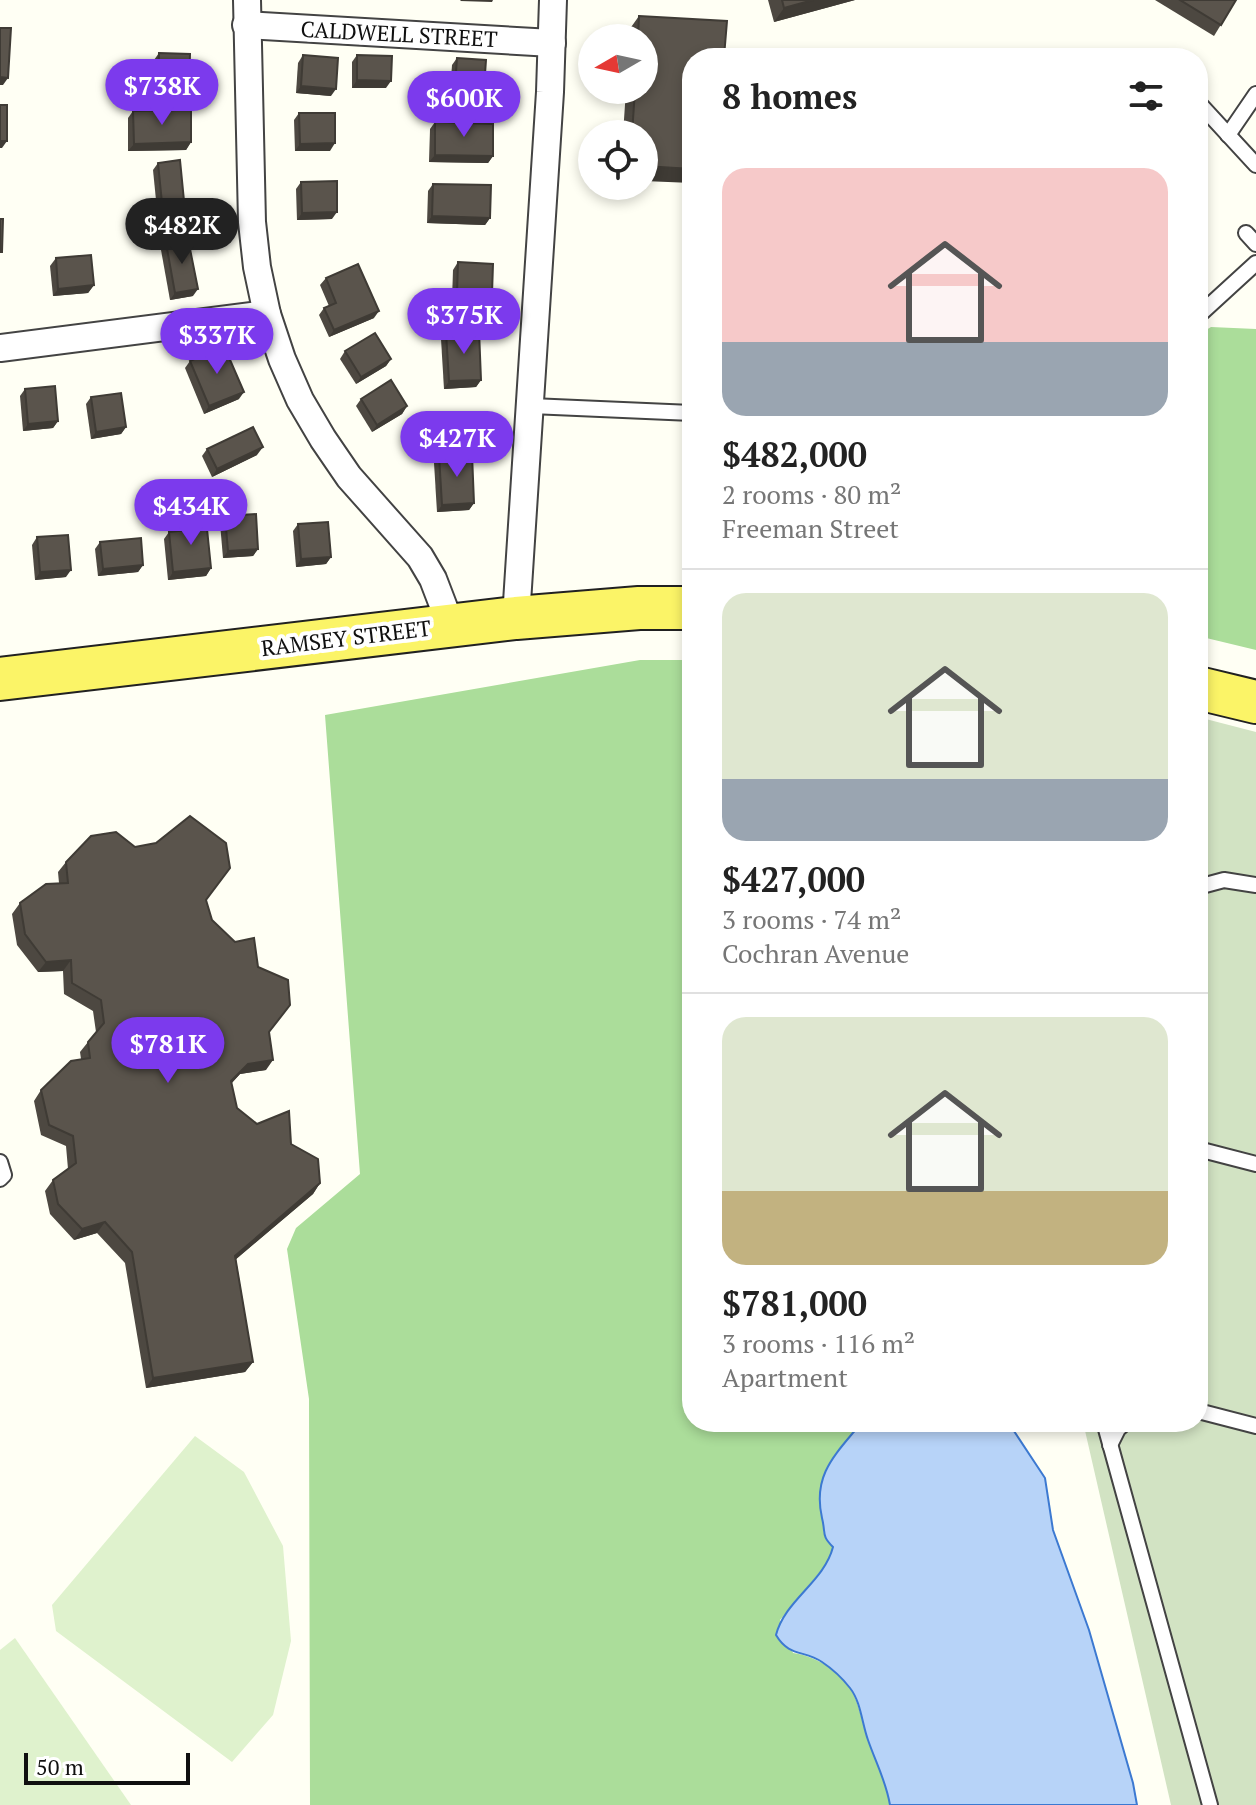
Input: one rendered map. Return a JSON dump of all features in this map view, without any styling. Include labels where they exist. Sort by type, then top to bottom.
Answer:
[{"type":"main road","name":"RAMSEY STREET","points":[[0,679],[516,618],[639,608],[682,608]]},
{"type":"main road","points":[[1208,690],[1256,702]]},
{"type":"street","points":[[516,618],[553,0]]},
{"type":"street","points":[[246,12],[252,222],[267,314],[282,359],[300,400],[349,477],[420,557],[433,579],[451,626]]},
{"type":"street","name":"CALDWELL STREET","points":[[246,12],[552,43]]},
{"type":"street","points":[[0,348],[267,314]]},
{"type":"lane","points":[[1228,135],[1256,94]]},
{"type":"lane","points":[[1208,113],[1256,165]]},
{"type":"lane","points":[[1208,307],[1256,263]]},
{"type":"lane","points":[[531,406],[682,413]]},
{"type":"lane","points":[[1208,884],[1224,880],[1256,885]]},
{"type":"lane","points":[[1208,1152],[1256,1164]]},
{"type":"lane","points":[[0,1162],[4,1175],[0,1179]]},
{"type":"lane","points":[[1208,1414],[1256,1426]]},
{"type":"lane","points":[[1107,1432],[1210,1805]]},
{"type":"lane","points":[[1110,1445],[1116,1432]]},
{"type":"green space","points":[[1208,329],[1256,329],[1256,650],[1208,638]]},
{"type":"green space","points":[[640,660],[682,660],[682,1432],[853,1432],[828,1466],[820,1489],[824,1534],[833,1546],[829,1561],[780,1620],[793,1653],[812,1658],[830,1668],[851,1689],[890,1805],[310,1805],[309,1399],[287,1249],[296,1228],[360,1174],[325,715]]},
{"type":"green space","points":[[1208,720],[1256,732],[1256,1805],[1171,1805],[1085,1432],[1208,1432]]},
{"type":"green space","points":[[195,1436],[244,1472],[283,1546],[291,1641],[273,1715],[232,1762],[56,1631],[52,1605]]},
{"type":"green space","points":[[15,1638],[131,1805],[0,1805],[0,1650]]},
{"type":"water","points":[[853,1432],[1015,1432],[1045,1478],[1053,1530],[1089,1630],[1137,1805],[890,1805],[859,1706],[850,1688],[826,1664],[786,1647],[776,1635],[787,1611],[822,1571],[833,1547],[824,1534],[820,1489],[828,1466]]},
{"type":"building","points":[[782,0],[813,0],[784,8]]},
{"type":"building","points":[[1180,0],[1236,0],[1221,25]]},
{"type":"building","points":[[639,16],[727,21],[725,48],[682,48],[682,168],[658,167],[658,120],[633,120],[634,104],[658,104],[658,24],[639,24]]},
{"type":"building","points":[[0,28],[11,28],[8,78],[0,77]]},
{"type":"building","points":[[159,53],[190,54],[189,89],[158,88]]},
{"type":"building","points":[[303,55],[338,58],[336,89],[301,86]]},
{"type":"building","points":[[357,55],[392,56],[391,81],[357,80]]},
{"type":"building","points":[[457,58],[486,60],[483,102],[454,100]]},
{"type":"building","points":[[0,105],[7,105],[7,141],[0,141]]},
{"type":"building","points":[[191,110],[191,142],[134,144],[133,111]]},
{"type":"building","points":[[299,113],[335,113],[335,143],[300,144]]},
{"type":"building","points":[[435,122],[493,124],[493,156],[435,155]]},
{"type":"building","points":[[180,160],[185,211],[163,213],[158,163]]},
{"type":"building","points":[[337,181],[337,212],[302,213],[301,182]]},
{"type":"building","points":[[433,184],[491,185],[490,218],[432,216]]},
{"type":"building","points":[[0,219],[3,219],[2,252],[0,252]]},
{"type":"building","points":[[188,239],[198,289],[175,293],[166,243]]},
{"type":"building","points":[[91,255],[94,285],[58,289],[56,258]]},
{"type":"building","points":[[458,262],[493,264],[492,294],[457,293]]},
{"type":"building","points":[[358,264],[379,311],[334,330],[324,308],[336,303],[326,278]]},
{"type":"building","points":[[479,330],[481,380],[449,381],[446,332]]},
{"type":"building","points":[[375,333],[391,359],[361,377],[345,351]]},
{"type":"building","points":[[224,346],[244,392],[209,406],[190,361]]},
{"type":"building","points":[[391,380],[407,406],[377,425],[361,399]]},
{"type":"building","points":[[55,386],[58,421],[28,424],[25,389]]},
{"type":"building","points":[[121,393],[126,427],[96,432],[91,397]]},
{"type":"building","points":[[253,427],[263,447],[217,469],[207,449]]},
{"type":"building","points":[[472,454],[474,503],[442,505],[439,455]]},
{"type":"building","points":[[256,514],[258,549],[228,551],[225,516]]},
{"type":"building","points":[[206,519],[211,568],[173,572],[169,532],[187,530],[186,521]]},
{"type":"building","points":[[328,522],[331,557],[301,559],[298,524]]},
{"type":"building","points":[[68,535],[71,570],[40,572],[37,537]]},
{"type":"building","points":[[141,538],[143,565],[103,569],[100,542]]},
{"type":"building","points":[[190,816],[226,843],[230,868],[206,900],[212,920],[235,942],[254,938],[258,967],[288,980],[290,1005],[269,1032],[273,1060],[248,1064],[231,1081],[237,1108],[257,1124],[289,1111],[291,1144],[318,1159],[320,1183],[235,1256],[253,1362],[153,1378],[132,1252],[105,1222],[82,1229],[58,1204],[53,1180],[76,1163],[73,1136],[49,1125],[41,1090],[71,1061],[90,1058],[88,1042],[104,1023],[101,1000],[72,983],[71,960],[46,962],[25,934],[20,903],[46,884],[68,883],[66,862],[91,836],[116,832],[135,847],[156,843]]}]
